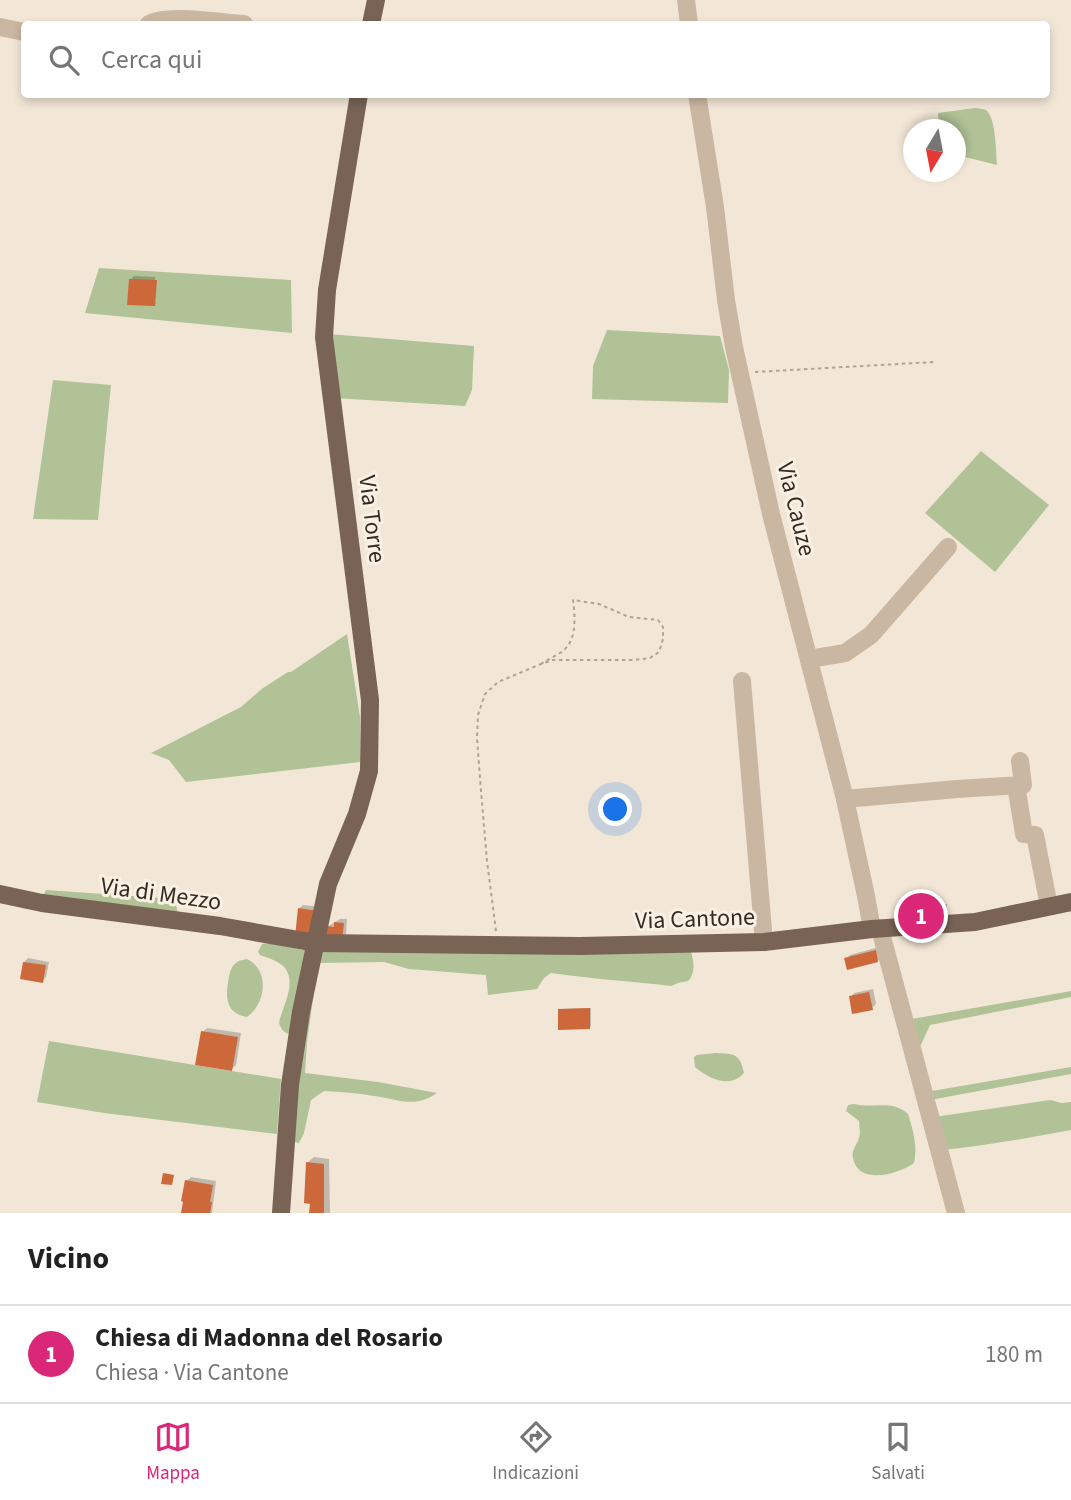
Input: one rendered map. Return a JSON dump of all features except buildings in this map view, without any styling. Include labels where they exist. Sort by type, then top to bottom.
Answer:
[{"type":"main road","points":[[372,21],[376,0]]},
{"type":"main road","name":"Via Torre","points":[[281,1213],[290,1085],[301,1012],[328,884],[357,814],[369,771],[370,700],[324,337],[327,290],[358,98]]},
{"type":"main road","name":"Via di Mezzo","points":[[0,894],[42,903],[220,926],[316,943]]},
{"type":"main road","name":"Via Cantone","points":[[316,943],[592,946],[764,942],[876,929],[975,922],[1071,902]]},
{"type":"street","points":[[686,0],[689,21]]},
{"type":"street","points":[[154,21],[205,21]]},
{"type":"street","points":[[0,27],[21,31]]},
{"type":"street","name":"Via Cauze","points":[[698,98],[726,300],[771,513],[845,799],[866,896],[956,1213]]},
{"type":"street","points":[[809,659],[845,653],[871,635],[948,547]]},
{"type":"street","points":[[742,681],[764,942]]},
{"type":"street","points":[[845,799],[1023,785],[1020,761]]},
{"type":"street","points":[[1016,785],[1024,834],[1035,835],[1048,906]]},
{"type":"path","points":[[740,373],[934,362]]},
{"type":"path","points":[[498,946],[477,738],[478,715],[485,694],[498,682],[553,660],[650,658],[659,652],[663,627],[658,620],[628,617],[599,604],[573,600],[573,636],[565,649],[541,664]]},
{"type":"green space","points":[[975,108],[986,110],[992,120],[997,165],[966,157],[966,119],[938,119],[938,113]]},
{"type":"green space","points":[[99,268],[291,280],[292,333],[85,313]]},
{"type":"green space","points":[[607,330],[720,336],[729,370],[728,403],[592,399],[593,366]]},
{"type":"green space","points":[[329,334],[474,346],[472,390],[465,406],[334,398]]},
{"type":"green space","points":[[53,380],[111,385],[98,520],[33,519]]},
{"type":"green space","points":[[981,451],[1049,505],[995,572],[925,513]]},
{"type":"green space","points":[[347,634],[360,717],[360,762],[186,782],[169,760],[151,753],[241,707],[263,688]]},
{"type":"green space","points":[[46,890],[175,899],[178,915],[43,896]]},
{"type":"green space","points":[[262,944],[313,952],[295,1035],[285,1032],[279,1023],[288,996],[288,974],[280,963],[258,952]]},
{"type":"green space","points":[[690,949],[694,966],[688,981],[671,986],[551,973],[537,989],[488,995],[486,975],[409,969],[384,962],[318,963],[322,951]]},
{"type":"green space","points":[[247,959],[259,971],[263,987],[258,1004],[247,1017],[232,1009],[227,995],[232,967],[238,961]]},
{"type":"green space","points":[[318,963],[305,1073],[437,1093],[413,1102],[324,1091],[311,1100],[304,1133],[299,1143],[290,1141],[297,1071]]},
{"type":"green space","points":[[1071,991],[1071,997],[930,1025],[919,1049],[932,1091],[1071,1067],[1071,1074],[930,1100],[906,1020]]},
{"type":"green space","points":[[49,1041],[281,1079],[277,1134],[37,1102]]},
{"type":"green space","points":[[716,1053],[738,1058],[744,1073],[738,1078],[726,1081],[707,1075],[695,1067],[694,1057],[697,1055]]},
{"type":"green space","points":[[1050,1100],[1071,1102],[1071,1130],[941,1150],[934,1117]]},
{"type":"green space","points":[[848,1105],[895,1107],[908,1114],[915,1145],[914,1163],[899,1171],[880,1175],[871,1175],[856,1167],[853,1150],[860,1136],[859,1121],[846,1111]]},
{"type":"place","name":"Chiesa di Madonna del Rosario","points":[[921,916]]}]
